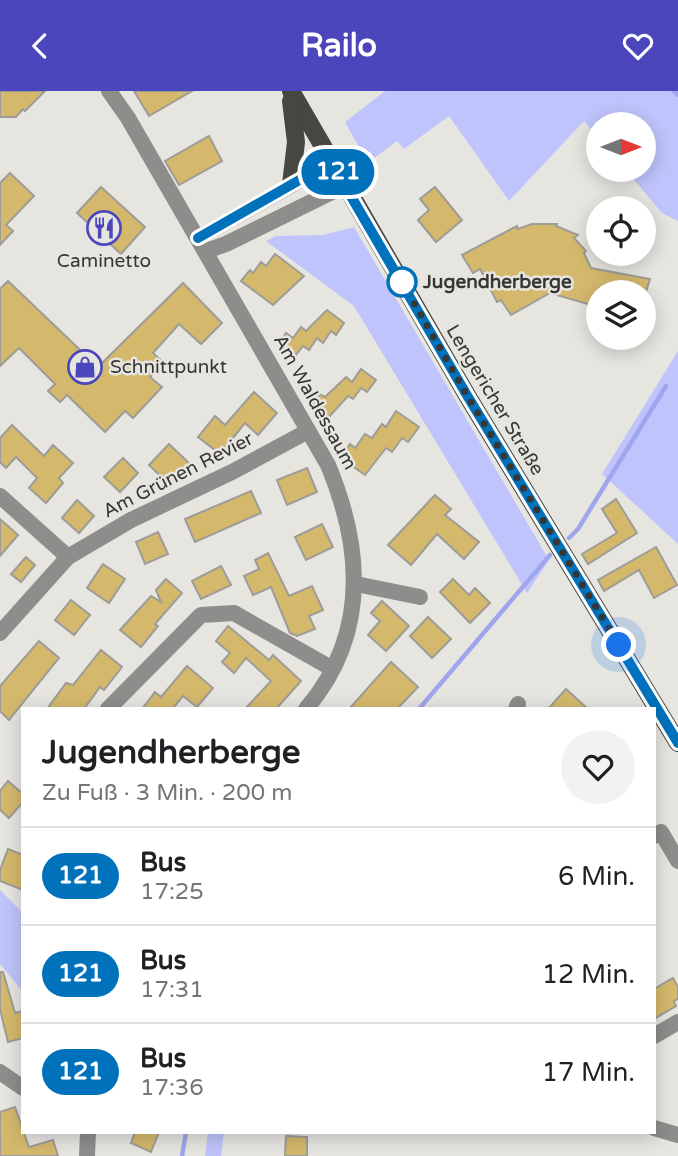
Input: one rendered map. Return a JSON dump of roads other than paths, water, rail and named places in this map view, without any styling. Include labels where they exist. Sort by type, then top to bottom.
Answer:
[{"type":"main road","name":"Lengericher Straße","points":[[290,91],[468,397],[673,725],[678,743]]},
{"type":"main road","points":[[290,91],[296,142],[292,184]]},
{"type":"street","name":"Am Waldessaum","points":[[109,91],[202,245],[328,465],[345,506],[354,547],[356,584],[349,624],[331,668],[307,707]]},
{"type":"street","points":[[202,245],[292,184],[331,162]]},
{"type":"street","points":[[202,245],[226,244],[346,185]]},
{"type":"street","name":"Am Grünen Revier","points":[[0,633],[68,557],[131,520],[232,472],[308,431]]},
{"type":"street","points":[[0,496],[68,557]]},
{"type":"street","points":[[356,584],[420,597]]},
{"type":"street","points":[[110,707],[201,614],[234,613],[331,668]]},
{"type":"street","points":[[656,835],[661,832],[678,861]]},
{"type":"street","points":[[656,1035],[678,1022]]},
{"type":"street","points":[[0,1072],[21,1087]]},
{"type":"street","points":[[656,1129],[678,1135]]},
{"type":"street","points":[[87,1156],[88,1134]]},
{"type":"waterway","points":[[674,91],[678,95]]},
{"type":"waterway","points":[[569,538],[578,529],[666,386]]},
{"type":"waterway","points":[[421,707],[550,555]]},
{"type":"waterway","points":[[182,1156],[186,1134]]},
{"type":"place","name":"Caminetto","points":[[104,228]]},
{"type":"place","name":"Jugendherberge","points":[[402,282]]},
{"type":"place","name":"Schnittpunkt","points":[[85,367]]}]
